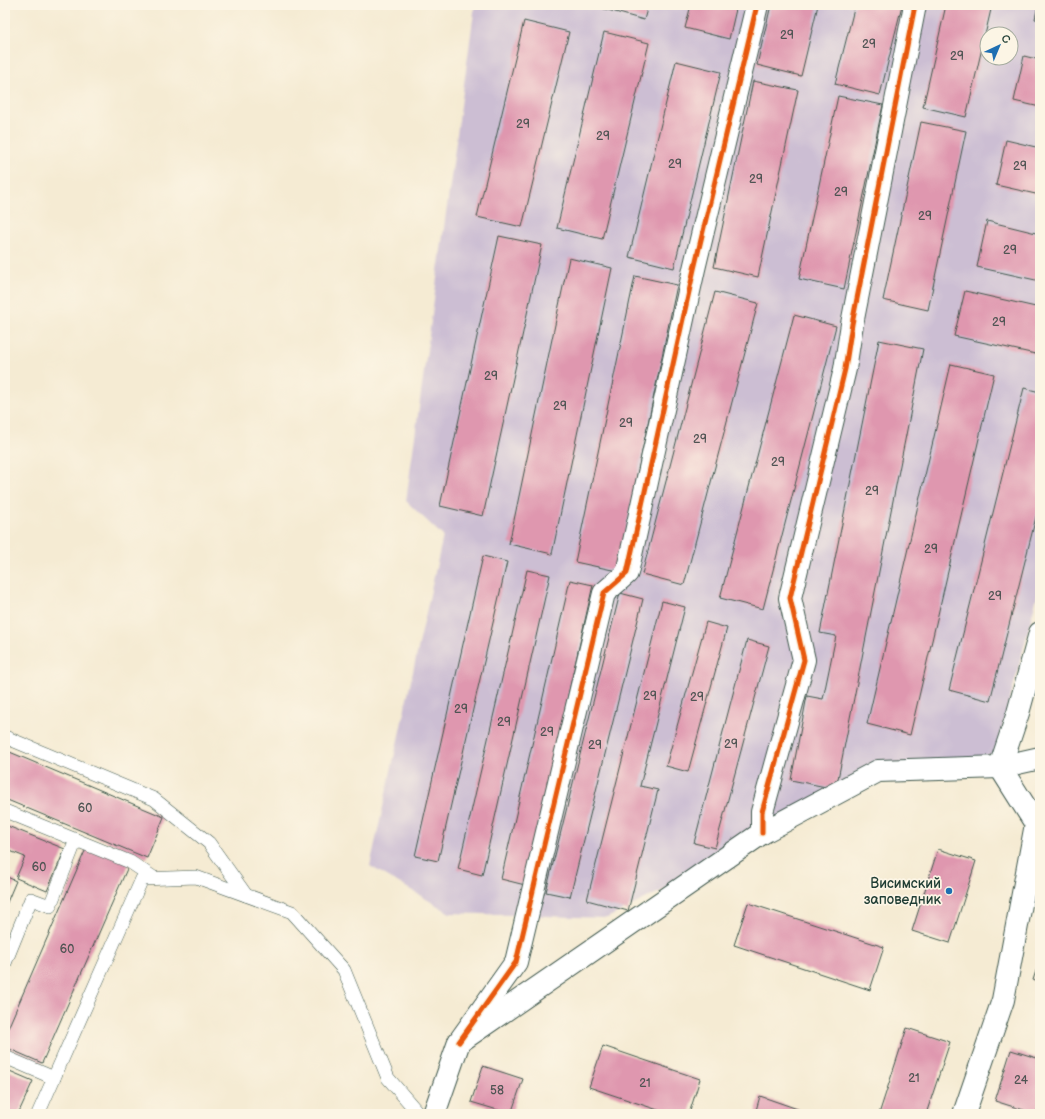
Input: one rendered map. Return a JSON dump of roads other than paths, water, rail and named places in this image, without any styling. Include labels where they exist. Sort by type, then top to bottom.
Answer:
[{"type":"street","points":[[434,1114],[459,1042],[516,962],[604,593],[627,573],[694,269],[757,5]]},
{"type":"street","points":[[762,833],[762,812],[804,660],[790,598],[845,370],[852,324],[915,5]]},
{"type":"street","points":[[1000,767],[1018,713],[1040,633]]},
{"type":"street","points":[[459,1042],[762,833],[878,770],[1000,767],[1040,758]]},
{"type":"street","points":[[964,1114],[1003,1000],[1038,819],[1000,767]]},
{"type":"lane","points":[[5,737],[154,799],[209,843],[246,895]]},
{"type":"lane","points":[[5,811],[130,862],[154,878]]},
{"type":"lane","points":[[5,963],[32,899],[50,906],[76,840]]},
{"type":"lane","points":[[38,1114],[142,879],[196,877],[292,912],[344,970],[388,1078],[418,1114]]},
{"type":"lane","points":[[5,1057],[54,1078]]},
{"type":"place","name":"Висимский заповедник","points":[[949,891]]}]
